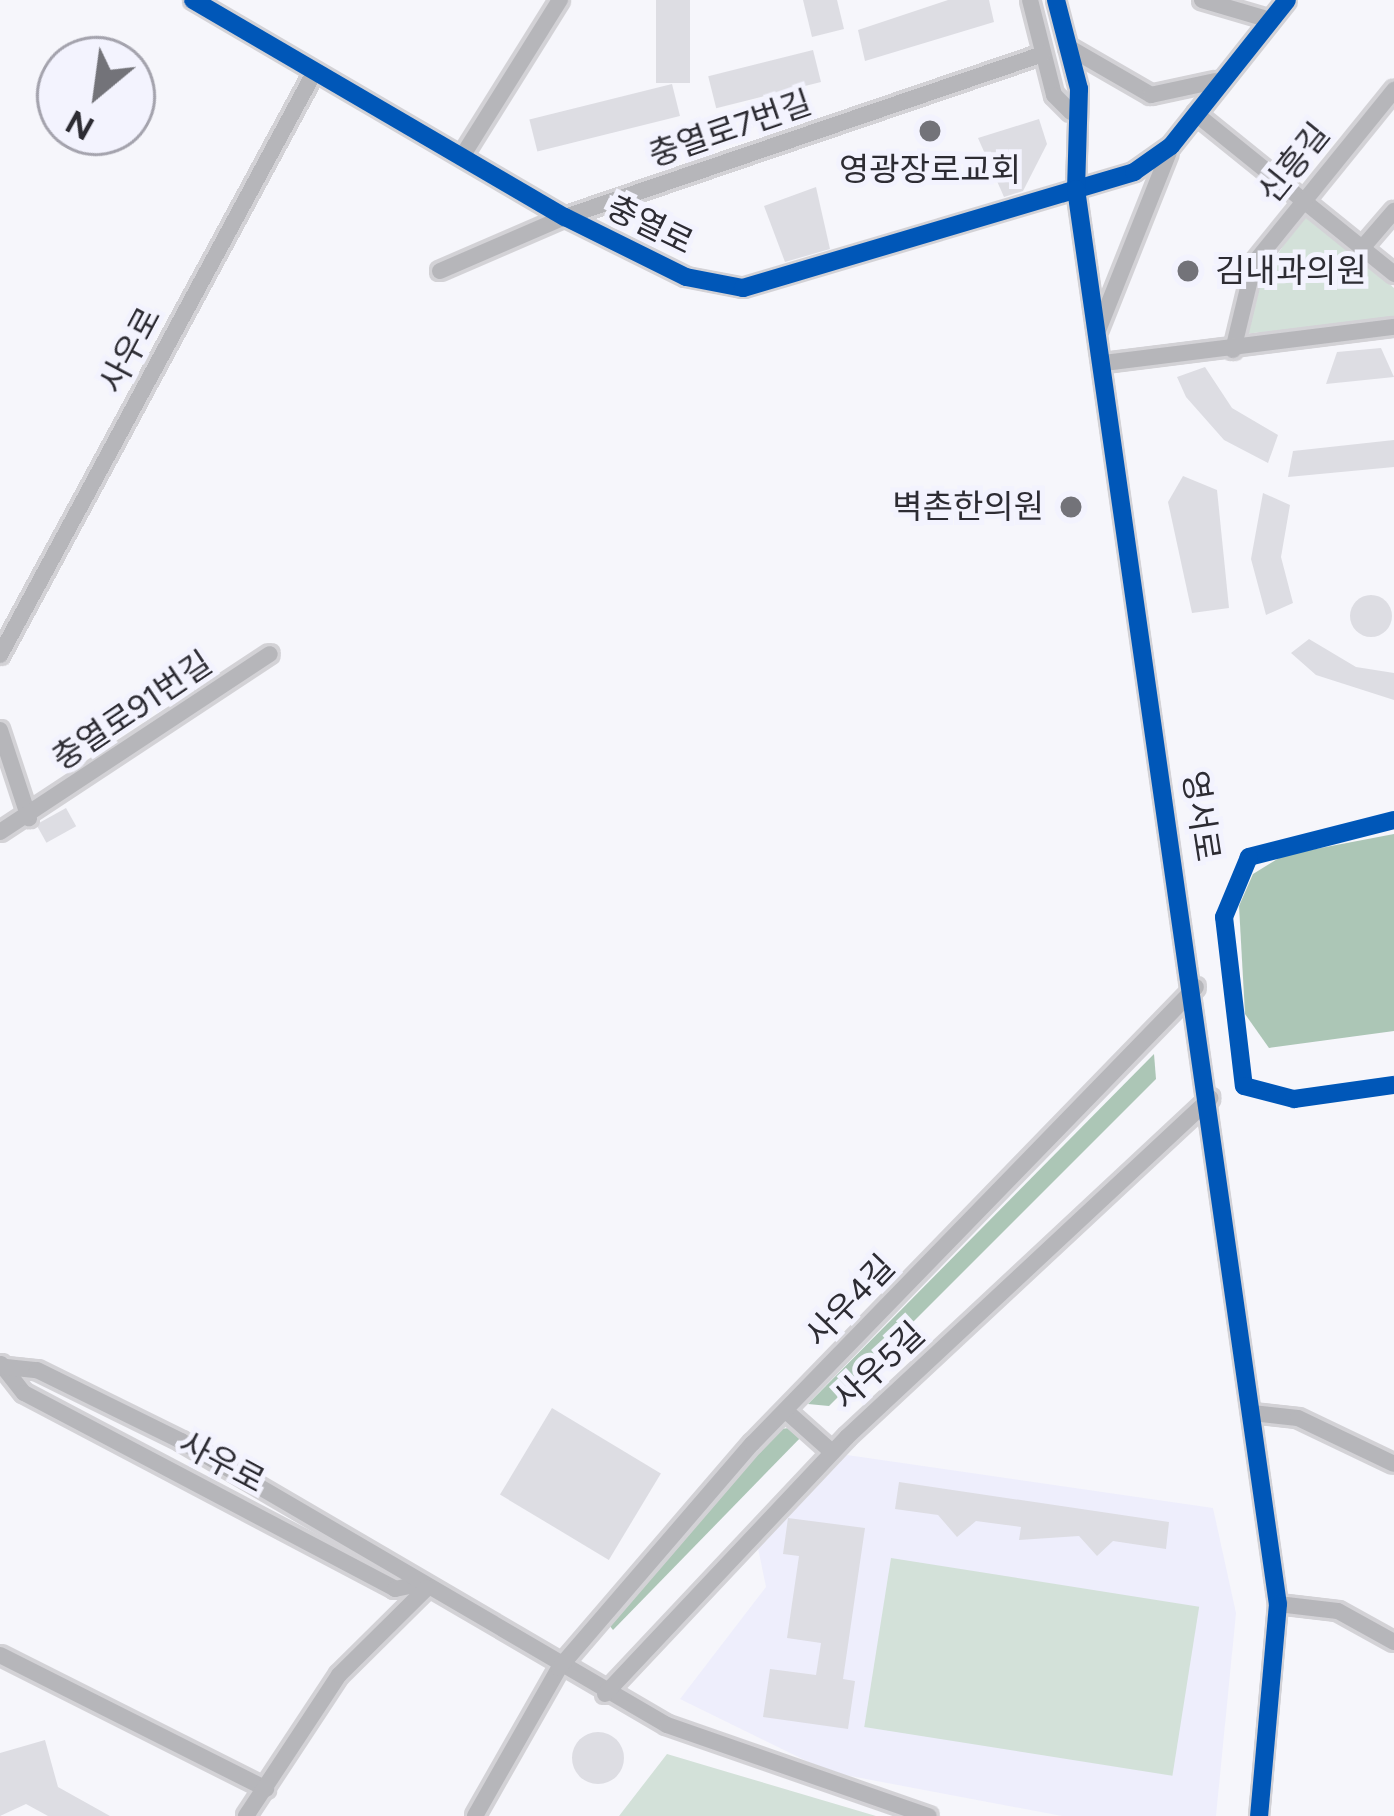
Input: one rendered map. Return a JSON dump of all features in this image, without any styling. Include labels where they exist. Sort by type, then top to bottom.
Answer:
[{"type":"street","points":[[463,155],[560,0]]},
{"type":"street","points":[[1030,0],[1043,54],[1071,112],[1076,189],[1134,172],[1173,144]]},
{"type":"street","points":[[1056,0],[1079,89],[1071,112]]},
{"type":"street","points":[[1202,0],[1270,20]]},
{"type":"street","points":[[1099,328],[1173,144],[1287,0]]},
{"type":"street","name":"충열로","points":[[191,3],[565,217],[686,277],[743,288],[1076,189]]},
{"type":"street","points":[[1068,46],[1151,95],[1212,85],[1234,63]]},
{"type":"street","name":"충열로7번길","points":[[440,271],[565,217],[1043,54]]},
{"type":"street","name":"사우로","points":[[0,655],[314,73]]},
{"type":"street","name":"신흥길","points":[[1233,350],[1255,262],[1302,196],[1394,90]]},
{"type":"street","points":[[1196,114],[1394,274]]},
{"type":"street","name":"영서로","points":[[1076,189],[1196,987],[1278,1604],[1259,1816]]},
{"type":"street","points":[[1363,247],[1394,211]]},
{"type":"street","points":[[1104,363],[1394,327]]},
{"type":"street","name":"충열로91번길","points":[[0,832],[28,818],[270,654]]},
{"type":"street","name":"충열로91번길","points":[[0,730],[28,818]]},
{"type":"street","name":"사우4길","points":[[559,1668],[786,1412],[1196,987]]},
{"type":"street","name":"사우5길","points":[[605,1694],[832,1452],[1210,1098]]},
{"type":"street","name":"사우로","points":[[3,1366],[24,1393],[395,1589],[423,1586]]},
{"type":"street","name":"사우로","points":[[3,1366],[37,1370],[181,1441],[403,1564],[423,1586],[605,1694],[733,1756],[929,1816]]},
{"type":"street","points":[[786,1412],[832,1452]]},
{"type":"street","points":[[1252,1413],[1298,1418],[1394,1464]]},
{"type":"street","points":[[246,1816],[339,1675],[423,1586]]},
{"type":"street","points":[[1278,1604],[1338,1611],[1394,1642]]},
{"type":"street","points":[[0,1655],[266,1789]]},
{"type":"street","points":[[475,1816],[559,1668]]},
{"type":"shaded area","points":[[1305,211],[1394,288],[1394,320],[1242,334],[1242,311]]},
{"type":"shaded area","points":[[1394,834],[1394,1031],[1269,1048],[1245,1014],[1239,906],[1253,874],[1284,855]]},
{"type":"shaded area","points":[[1154,1054],[1156,1079],[829,1406],[808,1404]]},
{"type":"shaded area","points":[[798,1427],[805,1433],[613,1630],[603,1617],[780,1429]]},
{"type":"shaded area","points":[[847,1455],[1213,1508],[1236,1613],[1216,1816],[1062,1816],[829,1772],[680,1699],[766,1587],[758,1548]]},
{"type":"shaded area","points":[[891,1558],[1199,1607],[1172,1776],[864,1727]]},
{"type":"shaded area","points":[[667,1754],[714,1768],[876,1816],[619,1816]]},
{"type":"building","points":[[656,0],[690,0],[690,83],[656,83]]},
{"type":"building","points":[[803,0],[837,0],[844,29],[812,37]]},
{"type":"building","points":[[948,0],[989,0],[994,22],[865,61],[858,30]]},
{"type":"building","points":[[813,50],[821,82],[716,108],[708,76]]},
{"type":"building","points":[[672,84],[680,116],[537,152],[529,120]]},
{"type":"building","points":[[1039,119],[1047,144],[1023,191],[1004,197],[978,138]]},
{"type":"building","points":[[816,187],[830,249],[785,262],[764,206]]},
{"type":"building","points":[[1381,348],[1394,377],[1326,384],[1337,352]]},
{"type":"building","points":[[1205,367],[1232,408],[1278,435],[1268,463],[1224,440],[1186,397],[1177,377]]},
{"type":"building","points":[[1394,440],[1394,467],[1288,477],[1293,451]]},
{"type":"building","points":[[1183,476],[1217,490],[1229,608],[1192,613],[1168,502]]},
{"type":"building","points":[[1263,493],[1290,505],[1281,557],[1293,603],[1266,615],[1251,559]]},
{"type":"building","points":[[1371,595],[1386,601],[1392,616],[1386,631],[1371,637],[1356,631],[1350,616],[1356,601]]},
{"type":"building","points":[[1309,639],[1356,667],[1394,673],[1394,700],[1316,675],[1291,653]]},
{"type":"building","points":[[66,808],[76,826],[46,843],[36,824]]},
{"type":"building","points":[[552,1408],[661,1473],[609,1560],[500,1495]]},
{"type":"building","points":[[899,1482],[1169,1522],[1166,1549],[1113,1541],[1097,1556],[1079,1536],[1019,1540],[1021,1527],[976,1521],[957,1537],[938,1515],[895,1509]]},
{"type":"building","points":[[788,1518],[865,1528],[843,1679],[855,1681],[848,1729],[763,1717],[770,1669],[816,1675],[821,1643],[787,1638],[799,1556],[783,1554]]},
{"type":"building","points":[[598,1732],[616,1740],[624,1758],[616,1776],[598,1784],[580,1776],[572,1758],[580,1740]]},
{"type":"building","points":[[45,1740],[58,1787],[110,1816],[48,1816],[26,1804],[0,1816],[0,1753]]},
{"type":"cycle path","points":[[193,0],[565,217],[686,277],[743,288],[1134,172],[1171,146],[1287,0]]},
{"type":"cycle path","points":[[1056,0],[1079,89],[1076,189],[1278,1604],[1259,1816]]},
{"type":"cycle path","points":[[1394,820],[1249,857],[1224,917],[1244,1086],[1294,1099],[1394,1085]]},
{"type":"place","name":"영광장로교회","points":[[930,131]]},
{"type":"place","name":"김내과의원","points":[[1188,271]]},
{"type":"place","name":"벽촌한의원","points":[[1071,507]]}]
